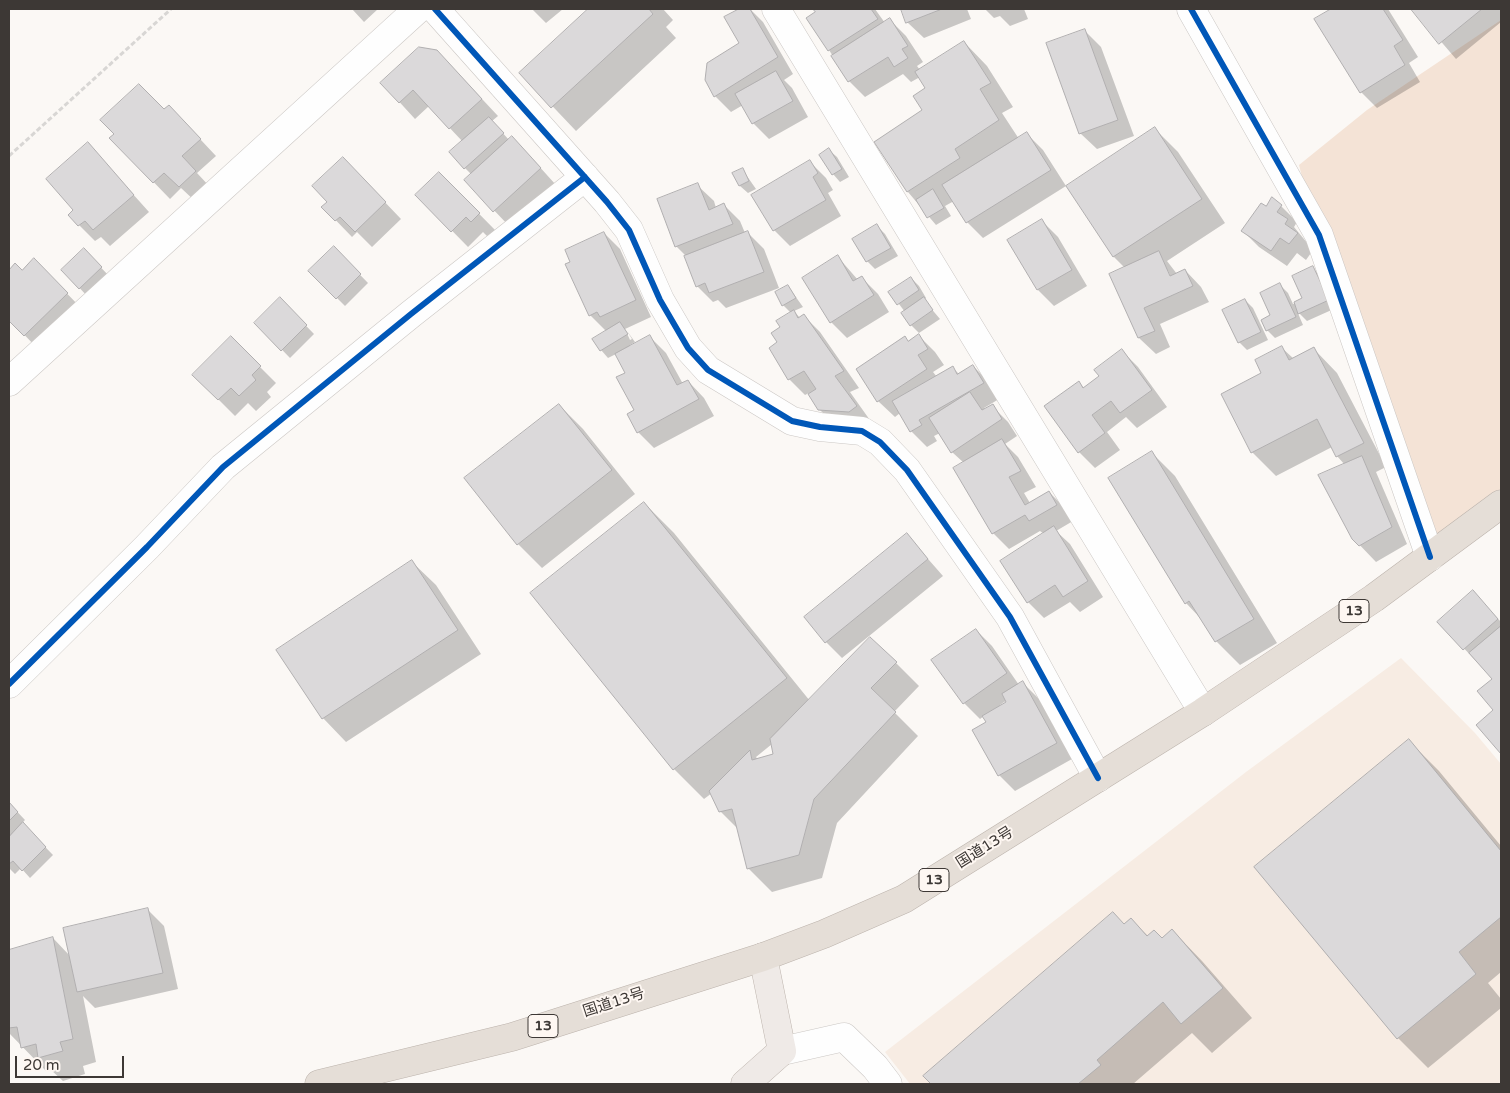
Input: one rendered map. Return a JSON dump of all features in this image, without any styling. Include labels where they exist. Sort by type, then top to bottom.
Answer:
[{"type":"highway","name":"国道13号","points":[[319,1084],[512,1037],[763,957],[824,934],[904,898],[1203,712],[1374,598],[1501,504]]},
{"type":"main road","points":[[745,1084],[782,1051],[763,957]]},
{"type":"street","points":[[9,382],[418,9]]},
{"type":"street","points":[[435,9],[607,202],[629,230],[660,300],[688,348],[708,370],[792,421],[820,427],[862,431],[880,442],[907,470],[1010,617],[1098,778]]},
{"type":"street","points":[[776,9],[1203,712]]},
{"type":"street","points":[[1191,9],[1319,235],[1356,337],[1430,557]]},
{"type":"street","points":[[9,684],[147,547],[223,467],[411,314],[585,177]]},
{"type":"street","points":[[782,1051],[844,1037],[875,1067],[888,1084]]},
{"type":"path","points":[[9,156],[171,9]]},
{"type":"shaded area","points":[[1501,20],[1501,490],[1438,540],[1304,185],[1299,165],[1367,110]]},
{"type":"shaded area","points":[[1401,658],[1475,733],[1501,764],[1501,1084],[910,1084],[885,1052],[1246,772]]},
{"type":"building","points":[[588,9],[649,9],[653,14],[551,108],[519,73]]},
{"type":"building","points":[[739,9],[750,9],[778,57],[714,97],[705,80],[707,63],[739,43],[724,17]]},
{"type":"building","points":[[813,9],[871,9],[878,19],[828,51],[806,18],[815,12]]},
{"type":"building","points":[[901,9],[942,9],[906,23]]},
{"type":"building","points":[[1331,9],[1383,9],[1403,40],[1394,46],[1405,65],[1360,93],[1314,19]]},
{"type":"building","points":[[1411,9],[1482,9],[1439,44]]},
{"type":"building","points":[[890,18],[908,46],[902,49],[908,58],[894,67],[888,57],[848,82],[831,56]]},
{"type":"building","points":[[1085,29],[1118,120],[1079,134],[1046,43]]},
{"type":"building","points":[[964,41],[991,83],[980,89],[999,120],[955,149],[960,158],[907,192],[874,142],[922,110],[913,96],[925,88],[915,72]]},
{"type":"building","points":[[419,47],[437,50],[482,99],[449,129],[413,90],[399,103],[380,83]]},
{"type":"building","points":[[776,71],[793,101],[752,124],[735,94]]},
{"type":"building","points":[[139,84],[164,109],[169,105],[201,139],[182,156],[196,171],[179,187],[164,173],[153,183],[109,138],[114,134],[100,120]]},
{"type":"building","points":[[489,117],[504,133],[464,169],[449,152]]},
{"type":"building","points":[[1155,127],[1202,199],[1113,257],[1066,186]]},
{"type":"building","points":[[1027,132],[1051,170],[966,223],[942,185]]},
{"type":"building","points":[[512,136],[541,168],[493,212],[464,180]]},
{"type":"building","points":[[88,142],[134,195],[93,230],[85,221],[78,226],[68,215],[73,210],[46,179]]},
{"type":"building","points":[[829,148],[842,169],[832,175],[819,155]]},
{"type":"building","points":[[343,157],[386,202],[355,232],[340,217],[335,221],[321,207],[327,202],[312,186]]},
{"type":"building","points":[[810,160],[818,173],[813,177],[826,200],[773,231],[751,195]]},
{"type":"building","points":[[743,168],[749,181],[739,186],[732,173]]},
{"type":"building","points":[[439,172],[480,213],[471,222],[466,217],[451,232],[415,195]]},
{"type":"building","points":[[698,183],[709,210],[724,203],[733,224],[675,247],[657,199]]},
{"type":"building","points":[[933,189],[944,208],[927,218],[916,200]]},
{"type":"building","points":[[1272,197],[1282,205],[1277,212],[1288,219],[1285,224],[1298,233],[1289,244],[1280,238],[1271,251],[1241,231],[1261,203],[1266,206]]},
{"type":"building","points":[[1042,219],[1072,270],[1037,290],[1007,240]]},
{"type":"building","points":[[877,224],[891,248],[866,262],[852,239]]},
{"type":"building","points":[[748,231],[764,272],[709,293],[705,283],[696,287],[684,256]]},
{"type":"building","points":[[604,232],[636,300],[600,317],[597,312],[589,316],[565,264],[570,262],[565,250]]},
{"type":"building","points":[[334,246],[361,274],[336,299],[308,271]]},
{"type":"building","points":[[84,248],[102,267],[79,289],[61,270]]},
{"type":"building","points":[[1159,251],[1170,276],[1185,269],[1193,286],[1144,308],[1155,331],[1138,338],[1109,274]]},
{"type":"building","points":[[838,255],[853,281],[862,276],[874,295],[830,323],[802,278]]},
{"type":"building","points":[[34,258],[68,293],[24,336],[9,321],[9,270],[15,263],[22,270]]},
{"type":"building","points":[[1313,266],[1329,300],[1298,314],[1294,302],[1302,298],[1292,276]]},
{"type":"building","points":[[911,277],[919,290],[897,305],[888,292]]},
{"type":"building","points":[[1280,283],[1296,317],[1266,331],[1261,320],[1270,315],[1260,293]]},
{"type":"building","points":[[788,285],[796,298],[782,306],[775,292]]},
{"type":"building","points":[[280,297],[307,325],[281,351],[254,323]]},
{"type":"building","points":[[924,297],[933,310],[910,326],[901,313]]},
{"type":"building","points":[[1245,299],[1261,332],[1238,343],[1222,310]]},
{"type":"building","points":[[794,310],[798,318],[804,314],[844,371],[835,376],[857,406],[849,412],[818,410],[808,394],[816,389],[804,371],[788,380],[769,348],[777,342],[771,333],[780,327],[776,321]]},
{"type":"building","points":[[620,322],[628,334],[600,351],[592,339]]},
{"type":"building","points":[[919,334],[928,349],[918,355],[927,369],[877,402],[856,369],[905,336],[908,341]]},
{"type":"building","points":[[650,335],[677,385],[688,380],[699,399],[637,433],[627,414],[634,410],[616,377],[625,373],[615,354]]},
{"type":"building","points":[[231,336],[261,366],[252,375],[256,380],[239,396],[231,388],[218,400],[192,375]]},
{"type":"building","points":[[1282,346],[1289,360],[1314,347],[1364,443],[1336,457],[1317,419],[1251,453],[1221,394],[1261,373],[1255,360]]},
{"type":"building","points":[[1122,349],[1152,390],[1120,413],[1111,401],[1092,415],[1105,433],[1078,453],[1044,406],[1079,381],[1083,388],[1099,376],[1094,370]]},
{"type":"building","points":[[973,365],[984,383],[919,420],[922,425],[910,432],[892,401],[953,366],[957,374]]},
{"type":"building","points":[[970,392],[982,410],[993,404],[1002,419],[951,453],[929,418]]},
{"type":"building","points":[[559,404],[612,470],[517,545],[464,478]]},
{"type":"building","points":[[1002,439],[1021,471],[1009,477],[1025,505],[1049,491],[1057,505],[1029,521],[1025,515],[992,534],[953,468]]},
{"type":"building","points":[[1152,451],[1254,619],[1215,642],[1189,601],[1185,604],[1108,478]]},
{"type":"building","points":[[1362,456],[1392,527],[1359,546],[1352,539],[1318,475]]},
{"type":"building","points":[[644,502],[787,678],[673,770],[530,593]]},
{"type":"building","points":[[1054,526],[1088,581],[1063,597],[1055,585],[1027,603],[1000,561]]},
{"type":"building","points":[[907,533],[928,559],[825,643],[804,617]]},
{"type":"building","points":[[412,560],[458,630],[322,719],[276,650]]},
{"type":"building","points":[[1473,590],[1498,619],[1463,650],[1437,622]]},
{"type":"building","points":[[1501,626],[1501,754],[1476,725],[1493,710],[1477,691],[1492,679],[1469,653]]},
{"type":"building","points":[[976,629],[1007,673],[963,704],[931,660]]},
{"type":"building","points":[[870,637],[897,662],[871,688],[896,712],[814,799],[799,855],[747,869],[732,809],[719,812],[709,791],[750,750],[752,760],[773,754],[770,739]]},
{"type":"building","points":[[1023,681],[1057,743],[998,776],[972,730],[986,722],[982,716],[1006,702],[1002,694]]},
{"type":"building","points":[[1409,739],[1501,851],[1501,917],[1459,952],[1476,974],[1397,1039],[1254,867]]},
{"type":"building","points":[[9,802],[18,812],[9,821]]},
{"type":"building","points":[[23,822],[46,847],[22,871],[13,861],[9,864],[9,837]]},
{"type":"building","points":[[148,908],[163,973],[77,992],[63,928]]},
{"type":"building","points":[[1113,912],[1124,924],[1131,918],[1147,936],[1154,930],[1162,938],[1172,929],[1223,988],[1181,1024],[1163,1002],[1097,1060],[1101,1065],[1078,1084],[931,1084],[923,1076]]},
{"type":"building","points":[[53,937],[73,1039],[60,1042],[63,1051],[38,1058],[36,1044],[21,1048],[17,1027],[9,1028],[9,950]]},
{"type":"cycle path","points":[[435,9],[607,202],[629,230],[660,300],[688,348],[708,370],[792,421],[820,427],[862,431],[880,442],[907,470],[1010,617],[1098,778]]},
{"type":"cycle path","points":[[1191,9],[1319,235],[1430,557]]},
{"type":"cycle path","points":[[9,684],[147,547],[223,467],[411,314],[585,177]]}]
